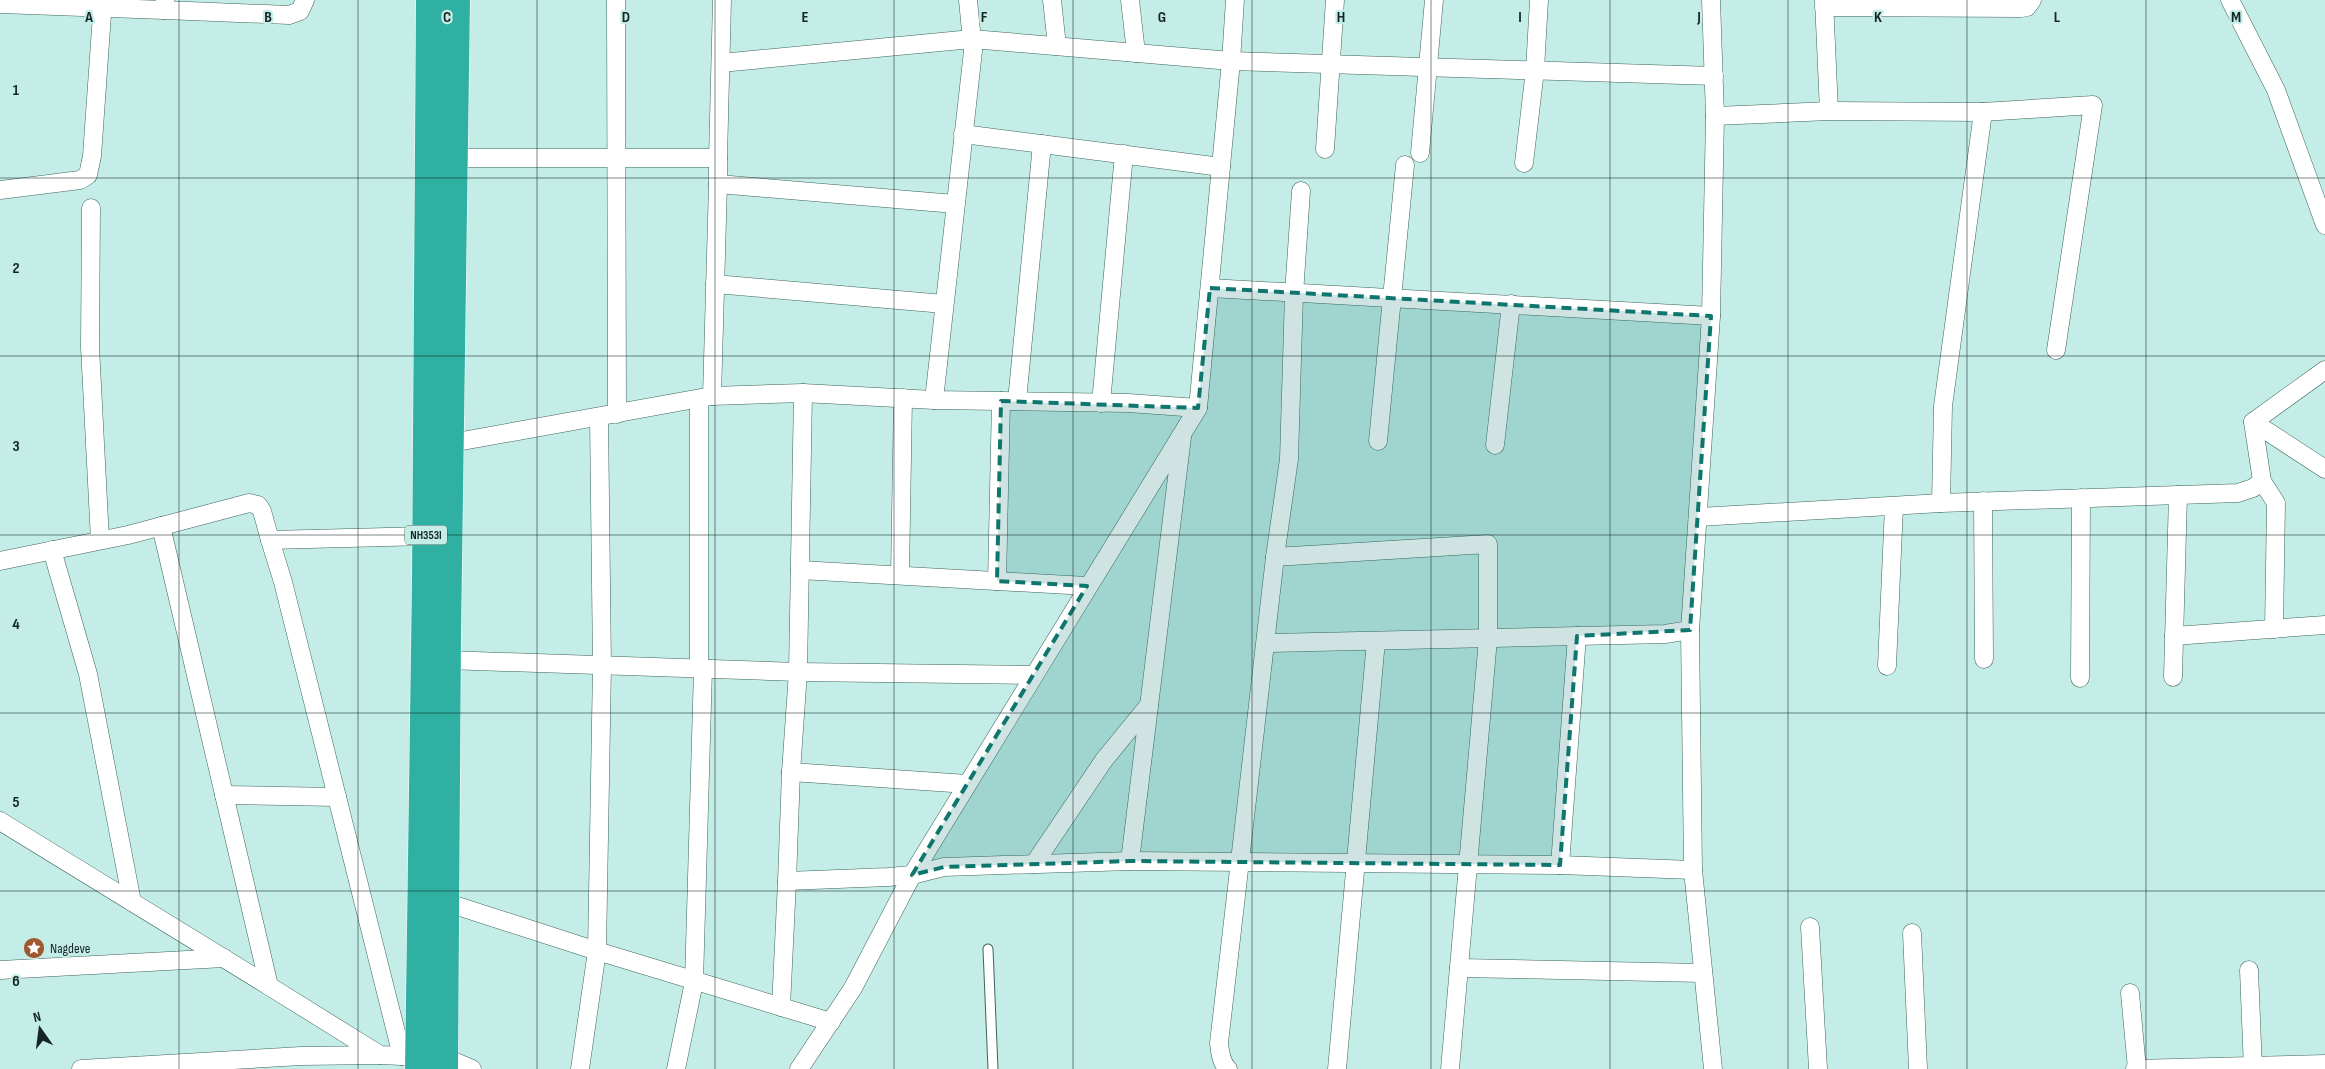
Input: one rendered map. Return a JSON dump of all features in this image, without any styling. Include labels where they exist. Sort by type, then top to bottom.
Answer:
[{"type":"highway","name":"NH353I","points":[[425,1062],[445,902],[446,660],[438,445],[430,0]]},
{"type":"highway","name":"NH353I","points":[[425,1062],[426,536],[438,445],[454,158],[456,0]]},
{"type":"street","points":[[0,4],[164,5],[289,15],[300,11],[305,0]]},
{"type":"street","points":[[616,0],[618,158],[617,414]]},
{"type":"street","points":[[676,1069],[694,982],[705,398],[715,284],[722,0]]},
{"type":"street","points":[[934,400],[972,50],[968,0]]},
{"type":"street","points":[[1052,0],[1057,46]]},
{"type":"street","points":[[1130,0],[1136,53]]},
{"type":"street","points":[[799,1069],[853,988],[912,875],[1087,586],[1198,408],[1232,61],[1235,0]]},
{"type":"street","points":[[1325,149],[1335,0]]},
{"type":"street","points":[[1420,153],[1434,0]]},
{"type":"street","points":[[1524,163],[1535,70],[1539,0]]},
{"type":"street","points":[[1711,0],[1715,116],[1711,316],[1690,630],[1693,870],[1713,1069]]},
{"type":"street","points":[[1829,111],[1824,4],[1927,4],[2021,8],[2027,7],[2032,0]]},
{"type":"street","points":[[2230,0],[2276,90],[2325,224]]},
{"type":"street","points":[[0,190],[80,180],[88,175],[92,156],[103,4]]},
{"type":"street","points":[[721,63],[972,39],[1232,61],[1714,76]]},
{"type":"street","points":[[1715,116],[1829,111],[1983,112],[2093,105],[2056,350]]},
{"type":"street","points":[[1941,503],[1943,406],[1983,112]]},
{"type":"street","points":[[963,134],[1222,167]]},
{"type":"street","points":[[997,581],[1009,401],[1042,144]]},
{"type":"street","points":[[1101,403],[1124,154]]},
{"type":"street","points":[[454,158],[718,158]]},
{"type":"street","points":[[1378,441],[1405,165]]},
{"type":"street","points":[[718,184],[956,204]]},
{"type":"street","points":[[1228,1069],[1221,1056],[1219,1043],[1275,557],[1289,460],[1294,294],[1301,191]]},
{"type":"street","points":[[91,208],[90,347],[100,540]]},
{"type":"street","points":[[715,284],[944,304]]},
{"type":"street","points":[[1210,288],[1711,316]]},
{"type":"street","points":[[1495,444],[1511,304]]},
{"type":"street","points":[[2253,422],[2325,370]]},
{"type":"street","points":[[438,445],[705,398],[803,393],[934,400],[1101,403],[1198,408]]},
{"type":"street","points":[[780,1007],[791,772],[798,672],[803,393]]},
{"type":"street","points":[[900,576],[903,398]]},
{"type":"street","points":[[580,1069],[597,951],[602,666],[600,418]]},
{"type":"street","points":[[2253,422],[2325,469]]},
{"type":"street","points":[[2253,422],[2262,481],[2276,503],[2274,629]]},
{"type":"street","points":[[1130,861],[1182,432]]},
{"type":"street","points":[[1699,517],[1983,501],[2238,492],[2253,488],[2262,481]]},
{"type":"street","points":[[2173,676],[2178,494]]},
{"type":"street","points":[[2080,678],[2081,498]]},
{"type":"street","points":[[1983,501],[1984,660]]},
{"type":"street","points":[[0,561],[253,504],[258,505],[262,511],[283,582],[337,797],[425,1062]]},
{"type":"street","points":[[1887,666],[1894,506]]},
{"type":"street","points":[[161,526],[269,986]]},
{"type":"street","points":[[270,540],[426,536]]},
{"type":"street","points":[[1275,557],[1488,544],[1488,639],[1450,1069]]},
{"type":"street","points":[[52,550],[88,674],[132,902]]},
{"type":"street","points":[[800,570],[1087,586]]},
{"type":"street","points":[[2174,636],[2325,625]]},
{"type":"street","points":[[1266,643],[1665,634],[1690,630]]},
{"type":"street","points":[[1560,865],[1577,636]]},
{"type":"street","points":[[1337,1069],[1376,641]]},
{"type":"street","points":[[446,660],[798,672],[1033,675]]},
{"type":"street","points":[[1034,864],[1104,760],[1149,704]]},
{"type":"street","points":[[791,772],[967,784]]},
{"type":"street","points":[[224,795],[337,797]]},
{"type":"street","points":[[0,821],[380,1055]]},
{"type":"street","points":[[787,880],[912,875],[944,867],[1130,861],[1560,865],[1693,870]]},
{"type":"street","points":[[445,902],[694,982],[831,1022]]},
{"type":"street","points":[[1810,926],[1818,1069]]},
{"type":"street","points":[[1912,933],[1918,1069]]},
{"type":"street","points":[[0,970],[224,958]]},
{"type":"street","points":[[1459,968],[1703,973]]},
{"type":"street","points":[[2249,970],[2253,1068]]},
{"type":"street","points":[[2130,993],[2136,1069],[2253,1068],[2325,1064]]},
{"type":"street","points":[[81,1069],[302,1056],[380,1055],[472,1069]]},
{"type":"lane","points":[[988,948],[993,1069]]},
{"type":"highlighted area","points":[[1210,288],[1711,316],[1690,630],[1577,636],[1560,865],[1130,861],[944,867],[912,875],[1087,586],[997,581],[1001,401],[1198,408]]},
{"type":"place","name":"Nagdeve","points":[[34,948]]}]
